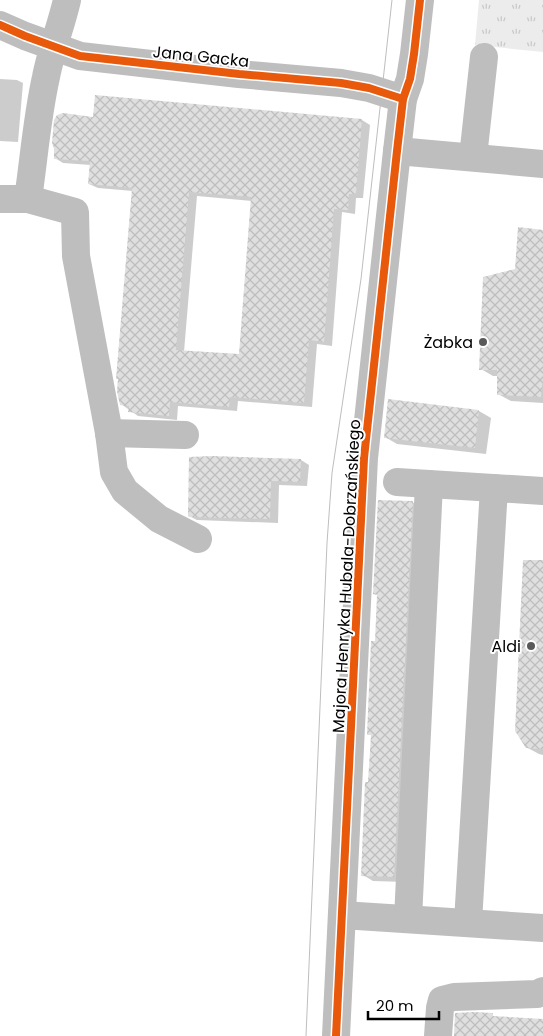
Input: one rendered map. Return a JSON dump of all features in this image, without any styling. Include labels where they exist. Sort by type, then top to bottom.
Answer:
[{"type":"street","points":[[28,199],[45,79],[53,47],[62,24],[67,0]]},
{"type":"street","name":"Majora Henryka Hubala-Dobrzańskiego","points":[[336,1036],[364,458],[403,99],[410,79],[420,0]]},
{"type":"street","name":"Jana Gacka","points":[[0,25],[80,56],[239,74],[342,83],[368,88],[403,99]]},
{"type":"street","points":[[473,157],[484,57]]},
{"type":"street","points":[[397,151],[543,164]]},
{"type":"street","points":[[0,199],[28,199],[75,212],[76,256],[109,433],[114,472],[126,492],[159,519],[198,539]]},
{"type":"street","points":[[109,433],[185,436]]},
{"type":"street","points":[[397,482],[543,491]]},
{"type":"street","points":[[408,918],[429,484]]},
{"type":"street","points":[[468,922],[494,488]]},
{"type":"street","points":[[342,915],[543,928]]},
{"type":"street","points":[[438,1036],[442,1000],[454,997],[537,994],[543,991]]},
{"type":"green space","points":[[479,0],[543,0],[543,52],[475,45]]},
{"type":"building","points":[[95,95],[362,119],[356,194],[349,194],[348,210],[334,209],[324,342],[309,340],[304,403],[230,397],[229,407],[170,402],[169,416],[128,412],[129,406],[120,405],[117,391],[118,379],[116,379],[132,188],[88,184],[90,161],[54,159],[52,143],[54,120],[57,115],[63,113],[93,117]],"holes":[[[189,192],[251,197],[239,354],[176,350]]]},
{"type":"building","points":[[518,227],[543,230],[543,378],[541,397],[497,395],[497,370],[479,370],[483,277],[515,269]]},
{"type":"building","points":[[388,399],[479,410],[475,448],[384,438]]},
{"type":"building","points":[[189,457],[301,459],[300,482],[271,481],[270,519],[189,517]]},
{"type":"building","points":[[378,500],[413,501],[394,877],[361,876],[365,782],[368,782],[371,735],[367,735],[371,641],[375,641],[377,595],[373,594]]},
{"type":"building","name":"Aldi","points":[[523,560],[543,560],[543,749],[526,748],[515,731]]},
{"type":"building","points":[[455,1013],[493,1013],[493,1016],[543,1019],[543,1036],[454,1036]]},
{"type":"tram line","points":[[306,1036],[327,543],[332,473],[361,279],[392,0]]},
{"type":"cycle path","points":[[336,1036],[364,458],[403,99],[410,79],[420,0]]},
{"type":"cycle path","points":[[0,25],[80,56],[239,74],[341,83],[369,88],[403,99]]},
{"type":"place","name":"Żabka","points":[[483,342]]},
{"type":"place","name":"Aldi","points":[[531,646]]}]
